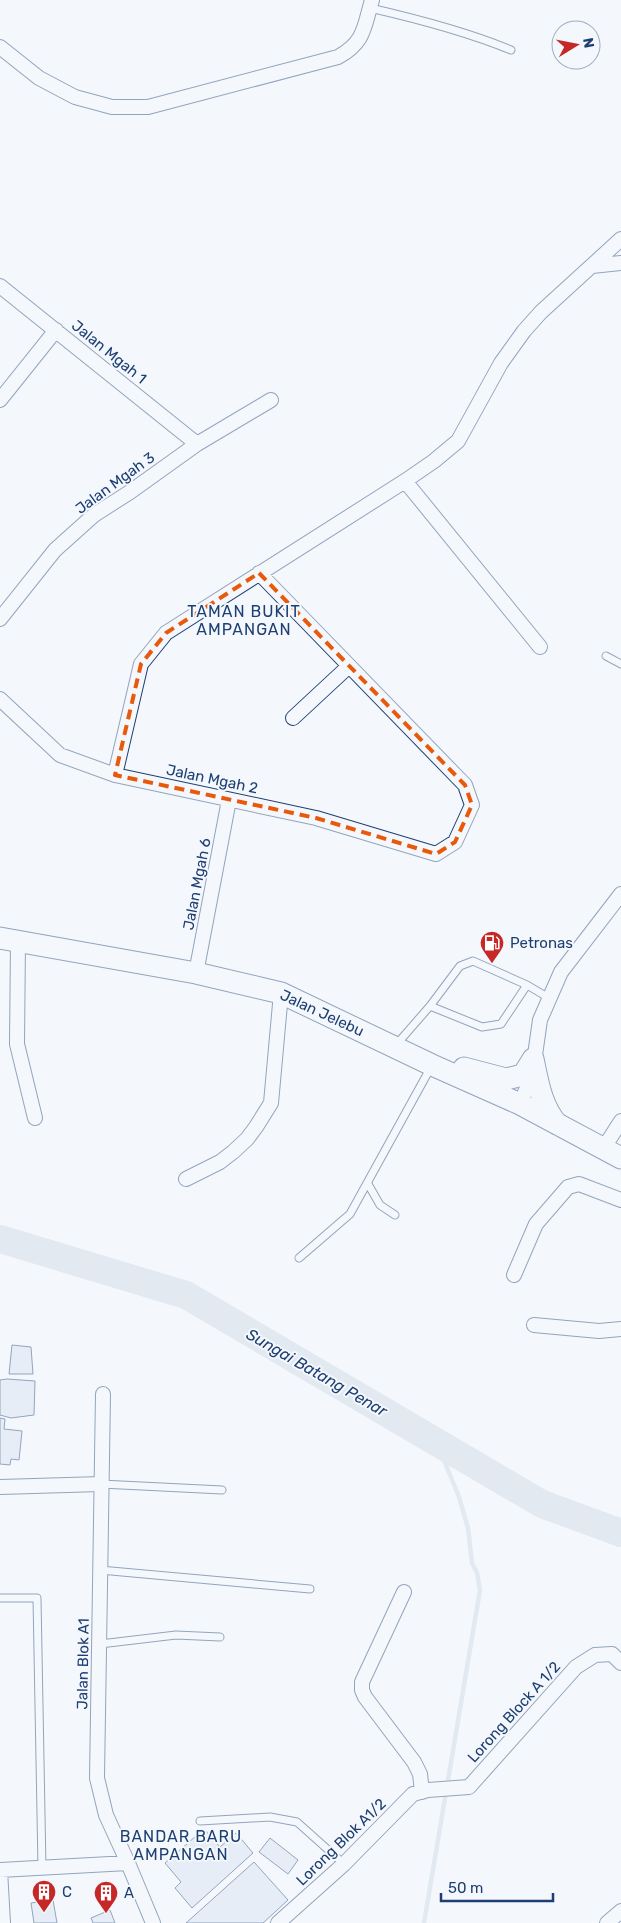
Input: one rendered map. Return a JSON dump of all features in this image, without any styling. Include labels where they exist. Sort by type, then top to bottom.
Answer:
[{"type":"main road","name":"Jalan Jelebu","points":[[9,939],[196,973],[281,993],[432,1065],[520,1104],[612,1153]]},
{"type":"main road","points":[[402,1051],[506,1079],[523,1075],[533,1059]]},
{"type":"main road","points":[[533,1059],[543,1101],[548,1114],[558,1125]]},
{"type":"street","points":[[0,47],[38,78],[75,97],[112,107],[148,107],[338,57],[352,50],[362,36],[371,4]]},
{"type":"street","points":[[115,775],[141,664],[166,633],[405,481],[434,461],[458,441],[501,363],[524,331],[541,312],[621,239]]},
{"type":"street","points":[[592,266],[621,263]]},
{"type":"street","name":"Jalan Mgah 1","points":[[0,286],[197,444]]},
{"type":"street","points":[[0,400],[56,330]]},
{"type":"street","name":"Jalan Mgah 3","points":[[0,619],[55,550],[94,515],[197,444],[271,400]]},
{"type":"street","points":[[405,481],[540,647]]},
{"type":"street","points":[[259,573],[350,666],[293,718]]},
{"type":"street","name":"Jalan Mgah 2","points":[[0,699],[17,717],[60,755],[115,775],[316,818],[436,854],[455,842],[472,805],[465,785],[350,666]]},
{"type":"street","name":"Jalan Mgah 6","points":[[196,973],[229,800]]},
{"type":"street","points":[[520,1104],[532,1076],[540,1020],[561,972],[621,894]]},
{"type":"street","points":[[9,939],[17,1044],[35,1118]]},
{"type":"street","points":[[186,1179],[220,1162],[233,1152],[247,1139],[268,1107],[271,1100],[281,993]]},
{"type":"street","points":[[612,1153],[621,1121]]},
{"type":"street","points":[[514,1275],[536,1224],[568,1187],[579,1184],[621,1200]]},
{"type":"street","points":[[534,1325],[599,1331],[621,1329]]},
{"type":"street","name":"Jalan Blok A1","points":[[103,1394],[97,1778],[106,1815],[153,1923]]},
{"type":"street","points":[[0,1487],[101,1484]]},
{"type":"street","points":[[404,1592],[362,1682],[362,1690],[365,1698],[414,1762],[425,1791]]},
{"type":"street","name":"Lorong Block A 1/2","points":[[425,1791],[468,1787],[576,1668],[595,1655],[612,1654],[621,1663]]},
{"type":"street","name":"Lorong Blok A1/2","points":[[278,1923],[344,1864],[413,1794],[425,1791]]},
{"type":"street","points":[[3,1923],[0,1870],[128,1863]]},
{"type":"street","points":[[607,1923],[621,1911]]},
{"type":"lane","points":[[371,4],[477,36],[511,50]]},
{"type":"lane","points":[[606,656],[621,664]]},
{"type":"lane","points":[[402,1051],[430,1006],[460,966],[473,961],[527,985],[549,998]]},
{"type":"lane","points":[[430,1006],[482,1027],[501,1024],[527,985]]},
{"type":"lane","points":[[299,1258],[350,1214],[432,1065]]},
{"type":"lane","points":[[368,1184],[380,1205],[395,1215]]},
{"type":"lane","points":[[101,1484],[222,1490]]},
{"type":"lane","points":[[100,1570],[310,1588]]},
{"type":"lane","points":[[0,1598],[36,1598],[42,1868]]},
{"type":"lane","points":[[100,1644],[176,1636],[220,1636]]},
{"type":"lane","points":[[200,1821],[270,1817],[297,1822],[344,1864]]},
{"type":"highlighted area","points":[[259,573],[465,785],[472,805],[455,842],[436,854],[316,818],[115,775],[141,664],[166,633]]},
{"type":"building","points":[[12,1345],[31,1347],[33,1374],[9,1374]]},
{"type":"building","points":[[0,1380],[35,1381],[34,1415],[11,1418],[0,1415]]},
{"type":"building","points":[[0,1418],[5,1419],[4,1429],[22,1431],[19,1460],[11,1459],[10,1465],[0,1464]]},
{"type":"building","points":[[204,1829],[220,1847],[236,1833],[253,1853],[192,1908],[175,1888],[181,1882],[165,1863]]},
{"type":"building","points":[[270,1838],[298,1860],[288,1874],[259,1852]]},
{"type":"building","points":[[254,1862],[288,1900],[263,1923],[186,1923]]},
{"type":"building","name":"C","points":[[53,1900],[57,1923],[34,1923],[31,1903]]},
{"type":"building","name":"A","points":[[110,1910],[115,1923],[93,1923],[91,1918]]},
{"type":"waterway","name":"Sungai Batang Penar","points":[[0,1239],[186,1295],[542,1504],[621,1533]]},
{"type":"waterway","points":[[424,1923],[480,1590],[477,1573],[472,1563],[468,1528],[459,1497],[437,1443]]},
{"type":"place","name":"Petronas","points":[[492,964]]},
{"type":"place","name":"C","points":[[44,1913]]},
{"type":"place","name":"A","points":[[106,1914]]},
{"type":"district","name":"TAMAN BUKIT AMPANGAN","points":[[244,620]]},
{"type":"district","name":"BANDAR BARU AMPANGAN","points":[[181,1845]]}]
